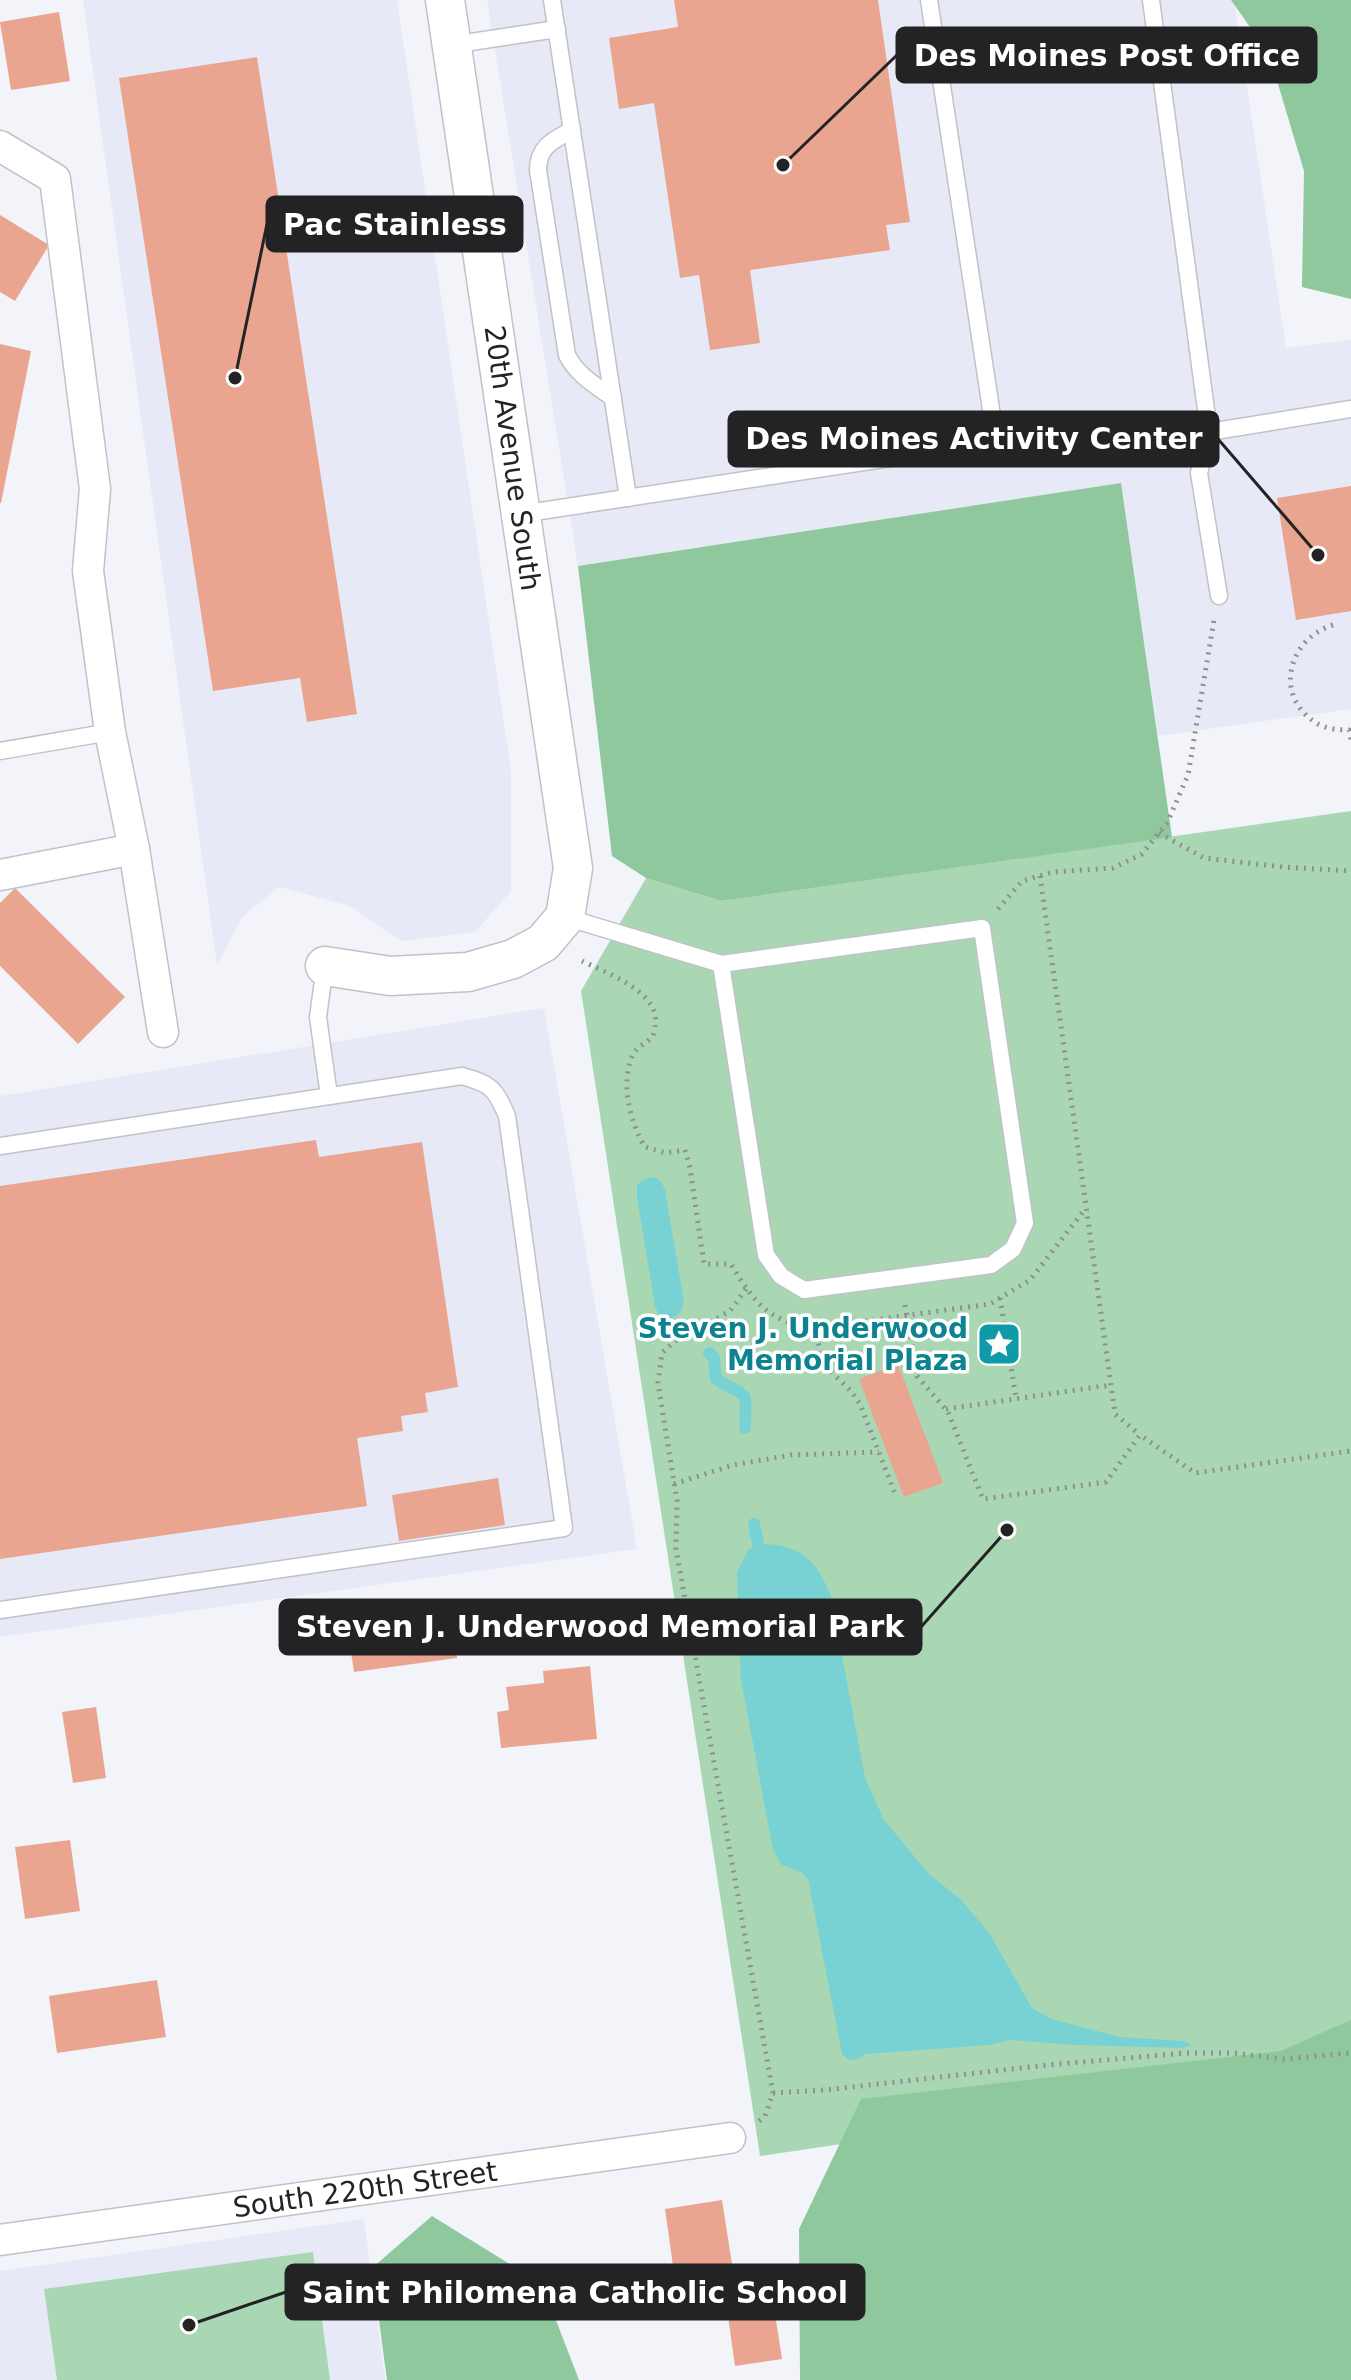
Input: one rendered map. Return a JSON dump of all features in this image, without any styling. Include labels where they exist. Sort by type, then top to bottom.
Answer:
[{"type":"street","name":"20th Avenue South","points":[[445,0],[573,868],[565,917]]},
{"type":"street","points":[[0,146],[55,179],[95,489],[88,571],[110,732],[134,849],[163,1032]]},
{"type":"street","points":[[0,875],[134,849]]},
{"type":"street","points":[[325,966],[390,976],[468,972],[513,959],[543,943],[565,917]]},
{"type":"street","name":"South 220th Street","points":[[0,2240],[730,2138]]},
{"type":"lane","points":[[552,0],[628,498]]},
{"type":"lane","points":[[521,514],[996,442],[929,0]]},
{"type":"lane","points":[[1151,0],[1209,432],[1199,473],[1219,596]]},
{"type":"lane","points":[[451,45],[557,29]]},
{"type":"lane","points":[[572,130],[543,149],[538,158],[538,170],[567,355],[573,367],[613,398]]},
{"type":"lane","points":[[1209,432],[1351,409]]},
{"type":"lane","points":[[0,751],[110,732]]},
{"type":"lane","points":[[565,917],[721,964],[982,928],[1025,1223],[1013,1249],[991,1265],[804,1290],[781,1276],[766,1255],[721,964]]},
{"type":"lane","points":[[325,966],[318,1017],[329,1096]]},
{"type":"lane","points":[[0,1146],[462,1076],[488,1083],[507,1116],[564,1528],[0,1610]]},
{"type":"path","points":[[982,928],[1022,881],[1053,872],[1113,868],[1142,854],[1167,823],[1188,775],[1219,596]]},
{"type":"path","points":[[1333,625],[1313,634],[1301,645],[1293,659],[1290,675],[1292,692],[1307,715],[1333,729],[1350,730],[1351,740]]},
{"type":"path","points":[[1159,833],[1204,858],[1351,871]]},
{"type":"path","points":[[1040,876],[1115,1414],[1195,1473],[1351,1451]]},
{"type":"path","points":[[582,961],[624,983],[650,1002],[657,1016],[653,1036],[635,1050],[629,1065],[627,1088],[636,1133],[645,1147],[665,1153],[685,1150],[704,1264],[731,1264],[746,1289],[768,1313],[795,1326],[815,1328],[906,1316]]},
{"type":"path","points":[[904,1276],[906,1316],[917,1376],[945,1409],[983,1499],[1106,1482],[1140,1435]]},
{"type":"path","points":[[730,2138],[751,2128],[765,2116],[773,2093],[676,1549],[677,1501],[658,1383],[662,1353],[675,1341],[730,1311],[746,1289]]},
{"type":"path","points":[[1000,1298],[1016,1398]]},
{"type":"path","points":[[815,1328],[823,1364],[860,1404],[896,1496]]},
{"type":"path","points":[[945,1409],[1111,1385]]},
{"type":"path","points":[[674,1484],[733,1465],[791,1455],[879,1452]]},
{"type":"path","points":[[773,2093],[1185,2053],[1233,2053],[1283,2059],[1351,2053]]},
{"type":"shaded area","points":[[83,0],[397,0],[511,771],[511,891],[475,932],[401,941],[350,906],[279,887],[243,916],[217,965]]},
{"type":"shaded area","points":[[487,0],[1234,0],[1286,348],[1351,340],[1351,709],[1158,736],[1121,483],[578,566]]},
{"type":"shaded area","points":[[544,1008],[637,1549],[0,1637],[0,1096]]},
{"type":"shaded area","points":[[364,2219],[385,2380],[0,2380],[0,2271]]},
{"type":"green space","points":[[1231,0],[1351,0],[1351,299],[1302,287],[1304,171],[1269,54]]},
{"type":"green space","points":[[1121,483],[1172,837],[721,901],[646,878],[612,856],[578,566]]},
{"type":"green space","points":[[1351,811],[1351,2069],[760,2156],[581,991],[646,878],[721,901]]},
{"type":"green space","points":[[1351,2020],[1351,2380],[800,2380],[799,2229],[861,2099],[1281,2051]]},
{"type":"green space","points":[[432,2216],[542,2284],[579,2380],[387,2380],[372,2268]]},
{"type":"green space","points":[[313,2252],[330,2380],[57,2380],[44,2289]]},
{"type":"water","points":[[652,1177],[660,1181],[665,1190],[684,1302],[678,1314],[667,1320],[660,1318],[655,1306],[637,1197],[637,1185]]},
{"type":"water","points":[[758,1544],[796,1551],[819,1572],[831,1596],[865,1778],[884,1820],[930,1875],[960,1899],[988,1931],[1032,2008],[1051,2019],[1120,2037],[1185,2041],[1192,2045],[1183,2048],[1011,2040],[988,2045],[866,2054],[849,2060],[842,2054],[808,1879],[801,1872],[782,1865],[773,1850],[741,1680],[737,1572],[748,1550]]},
{"type":"building","points":[[674,0],[878,0],[910,222],[886,225],[890,250],[750,270],[760,343],[710,350],[699,275],[680,278],[654,103],[619,109],[609,38],[678,27]]},
{"type":"building","points":[[59,12],[70,81],[11,90],[0,22]]},
{"type":"building","points":[[257,57],[357,714],[307,722],[300,678],[213,691],[119,78]]},
{"type":"building","points":[[0,215],[49,245],[15,301],[0,292]]},
{"type":"building","points":[[0,344],[31,351],[1,503],[0,503]]},
{"type":"building","points":[[1351,486],[1351,611],[1296,620],[1277,498]]},
{"type":"building","points":[[15,888],[125,997],[78,1044],[0,966],[0,903]]},
{"type":"building","points":[[316,1140],[319,1157],[422,1142],[458,1387],[425,1393],[428,1412],[401,1416],[403,1431],[357,1438],[367,1506],[0,1559],[0,1186]]},
{"type":"building","points":[[898,1364],[943,1483],[904,1497],[859,1379]]},
{"type":"building","points":[[498,1478],[505,1525],[399,1541],[392,1495]]},
{"type":"building","points":[[450,1606],[457,1658],[354,1672],[346,1620]]},
{"type":"building","points":[[590,1666],[597,1739],[501,1748],[497,1712],[509,1710],[506,1687],[544,1683],[543,1671]]},
{"type":"building","points":[[96,1707],[106,1778],[73,1783],[62,1712]]},
{"type":"building","points":[[70,1840],[80,1911],[25,1919],[15,1847]]},
{"type":"building","points":[[157,1980],[166,2037],[57,2053],[49,1996]]},
{"type":"building","points":[[722,2200],[732,2264],[674,2273],[665,2209]]},
{"type":"building","points":[[771,2288],[782,2359],[735,2366],[725,2295]]},
{"type":"waterway","points":[[709,1353],[714,1358],[716,1379],[744,1396],[745,1428]]},
{"type":"waterway","points":[[754,1524],[758,1544]]},
{"type":"place","name":"Des Moines Post Office","points":[[783,165]]},
{"type":"place","name":"Pac Stainless","points":[[235,378]]},
{"type":"place","name":"Des Moines Activity Center","points":[[1318,555]]},
{"type":"place","name":"Steven J. Underwood Memorial Plaza","points":[[999,1344]]},
{"type":"place","name":"Steven J. Underwood Memorial Park","points":[[1007,1530]]},
{"type":"place","name":"Saint Philomena Catholic School","points":[[189,2325]]}]
